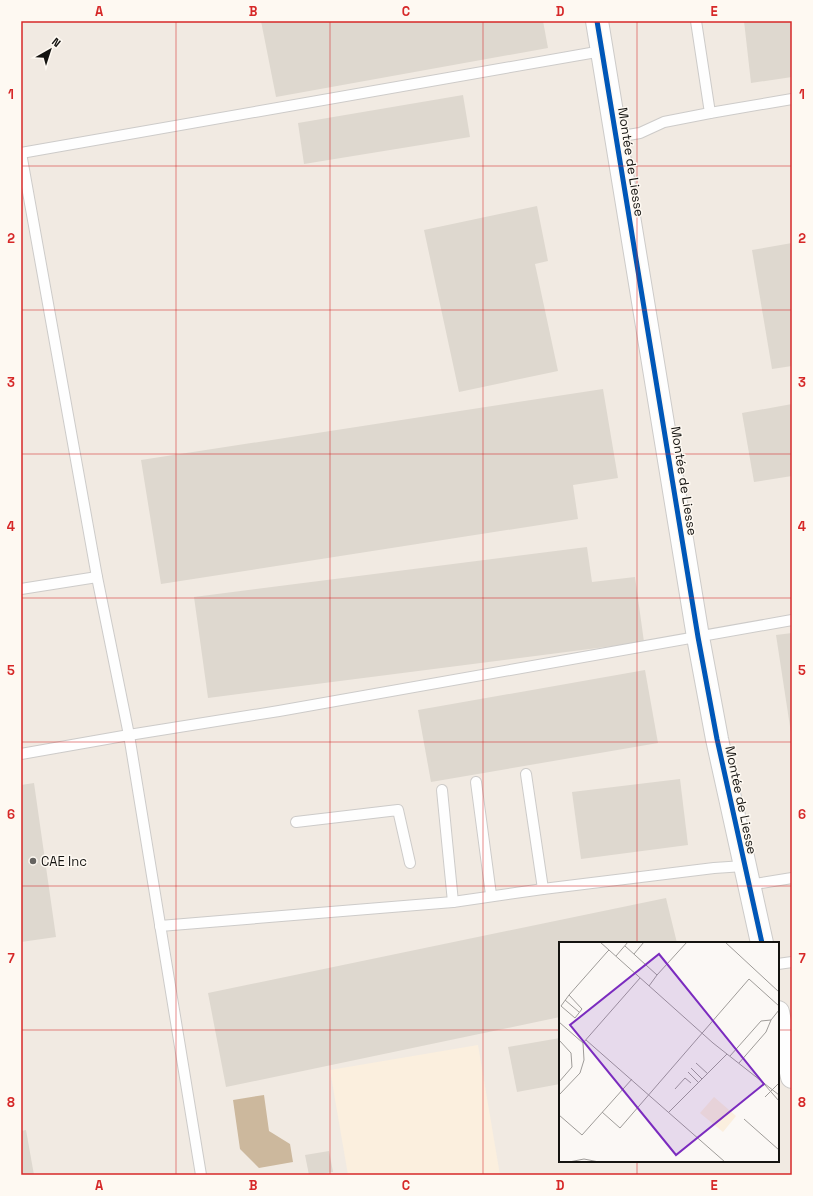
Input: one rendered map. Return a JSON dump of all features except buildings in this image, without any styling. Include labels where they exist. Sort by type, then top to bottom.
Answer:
[{"type":"street","name":"Montée de Liesse","points":[[597,21],[698,637],[717,739],[762,942]]},
{"type":"street","points":[[779,1017],[792,1077]]},
{"type":"lane","points":[[696,21],[710,113]]},
{"type":"lane","points":[[202,1175],[129,735],[97,577],[21,153],[602,51]]},
{"type":"lane","points":[[616,137],[640,133],[664,122],[792,99]]},
{"type":"lane","points":[[21,589],[97,577]]},
{"type":"lane","points":[[21,754],[287,710],[792,620]]},
{"type":"lane","points":[[526,774],[543,889]]},
{"type":"lane","points":[[476,782],[491,896]]},
{"type":"lane","points":[[442,790],[453,902]]},
{"type":"lane","points":[[296,822],[398,810],[410,863]]},
{"type":"lane","points":[[160,926],[453,902],[543,889],[714,868],[746,875],[792,878]]},
{"type":"lane","points":[[779,964],[792,962]]},
{"type":"shaded area","points":[[21,21],[792,21],[792,1175],[21,1175]]},
{"type":"shaded area","points":[[478,1045],[500,1175],[348,1175],[330,1070]]},
{"type":"shaded area","points":[[264,1095],[269,1131],[290,1144],[293,1162],[259,1168],[240,1149],[233,1100]]},
{"type":"cycle path","points":[[597,21],[698,637],[717,739],[762,942]]},
{"type":"place","name":"CAE Inc","points":[[33,861]]}]
